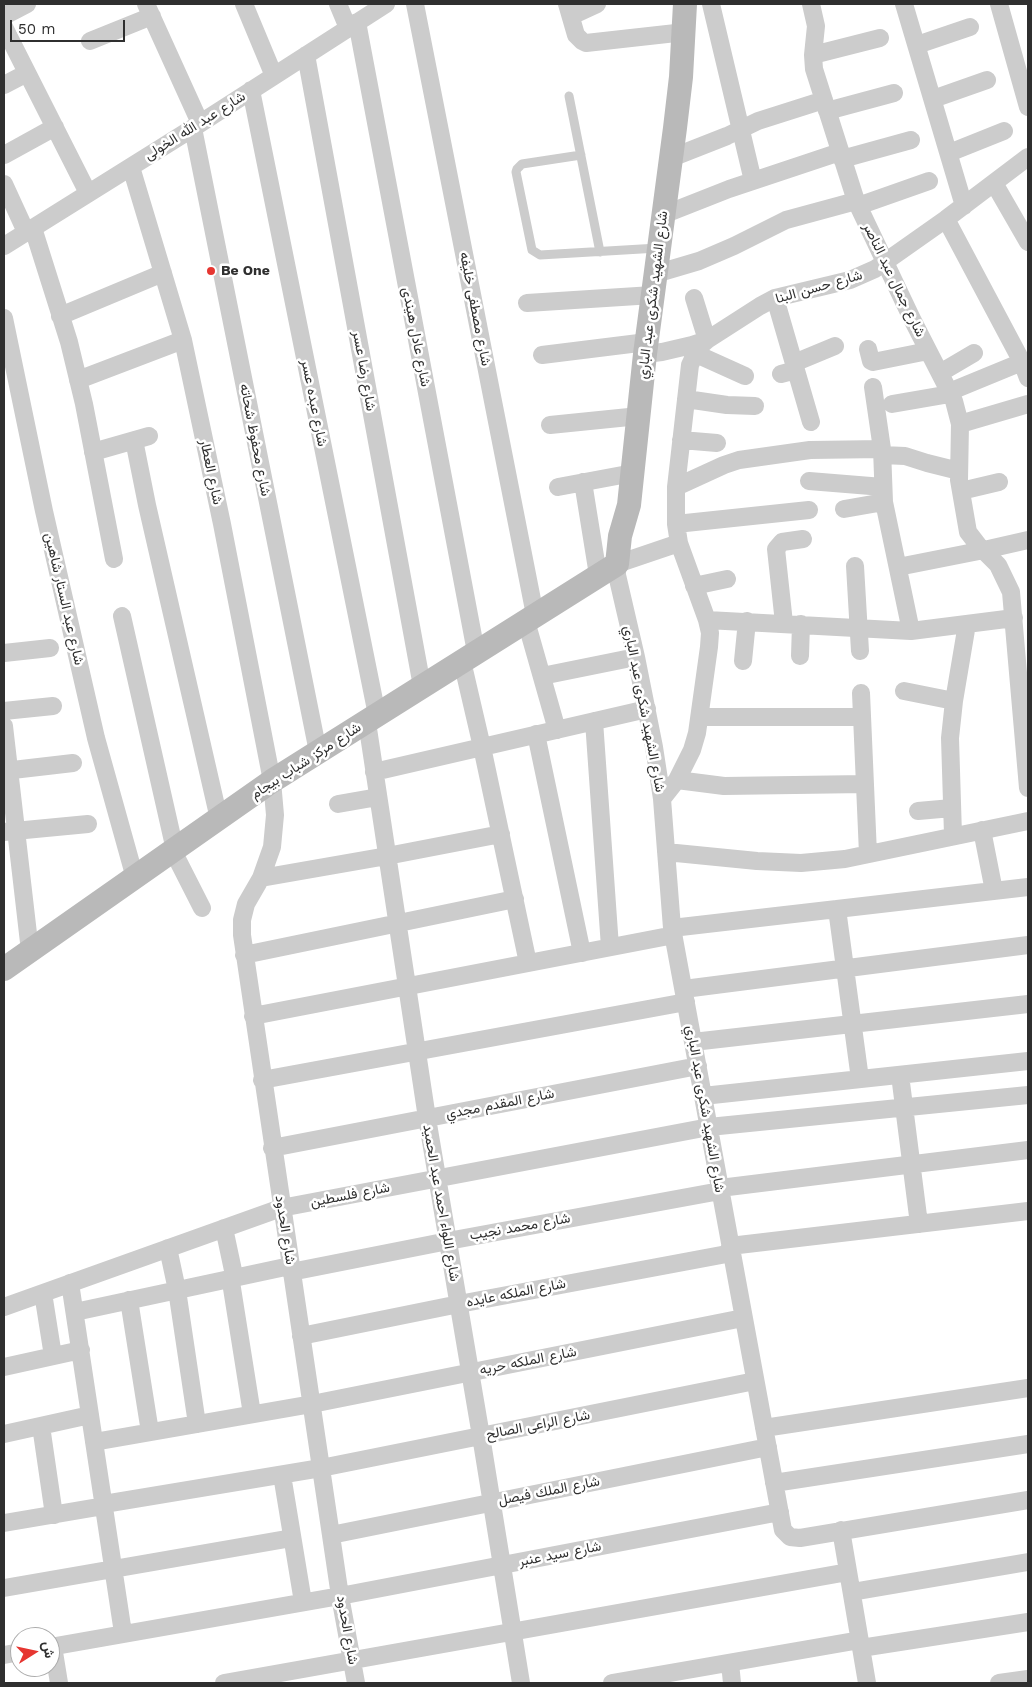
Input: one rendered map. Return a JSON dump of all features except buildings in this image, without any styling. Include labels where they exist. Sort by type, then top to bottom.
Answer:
[{"type":"main road","name":"شارع الشهيد شكرى عبد الباري","points":[[607,569],[620,536],[629,505],[646,348],[681,77],[685,32],[685,4]]},
{"type":"main road","name":"شارع مركز شباب بيجام","points":[[4,969],[272,781],[607,569]]},
{"type":"street","points":[[4,16],[27,4]]},
{"type":"street","points":[[244,4],[274,76]]},
{"type":"street","name":"شارع عادل هيندى","points":[[338,4],[352,25],[469,657],[482,747],[528,963]]},
{"type":"street","name":"شارع عبد الله الخولى","points":[[4,246],[386,4]]},
{"type":"street","name":"شارع مصطفى خليفه","points":[[415,4],[542,676],[557,730]]},
{"type":"street","points":[[598,4],[569,10],[576,35],[586,43],[685,32]]},
{"type":"street","points":[[711,4],[753,181]]},
{"type":"street","name":"شارع جمال عبد الناصر","points":[[812,4],[817,33],[813,55],[814,69],[857,204],[954,401],[960,424],[959,471],[968,532],[998,565],[1019,614],[1028,788]]},
{"type":"street","points":[[904,4],[964,206]]},
{"type":"street","points":[[999,4],[1028,107]]},
{"type":"street","points":[[90,42],[149,10]]},
{"type":"street","name":"شارع محفوظ شحاته","points":[[149,10],[196,126],[318,752]]},
{"type":"street","points":[[4,27],[88,193]]},
{"type":"street","points":[[917,45],[970,27]]},
{"type":"street","points":[[813,55],[880,38]]},
{"type":"street","name":"شارع رضا عسر","points":[[306,55],[422,686]]},
{"type":"street","points":[[4,85],[27,73]]},
{"type":"street","points":[[933,99],[987,80]]},
{"type":"street","name":"شارع عبده عسر","points":[[251,90],[372,718]]},
{"type":"street","points":[[671,158],[758,121],[894,93]]},
{"type":"street","points":[[4,155],[55,128]]},
{"type":"street","points":[[949,153],[1004,131]]},
{"type":"street","points":[[663,215],[753,181],[841,155],[912,140]]},
{"type":"street","name":"شارع حسن البنا","points":[[542,355],[646,348],[678,350],[707,340],[775,298],[850,280],[886,263],[1028,157]]},
{"type":"street","name":"شارع العطار","points":[[131,166],[183,340],[222,524],[272,781]]},
{"type":"street","points":[[527,303],[654,284],[684,266],[716,254],[786,220],[857,204],[928,181]]},
{"type":"street","points":[[994,183],[1028,242]]},
{"type":"street","points":[[4,184],[29,230],[60,316],[78,380],[114,559]]},
{"type":"street","points":[[892,404],[950,393],[1023,357],[946,219]]},
{"type":"street","points":[[60,316],[162,273]]},
{"type":"street","points":[[662,799],[677,780],[692,750],[700,717],[710,633],[679,543],[676,524],[676,487],[690,365],[694,354],[707,340],[694,298]]},
{"type":"street","points":[[775,298],[790,369],[812,422]]},
{"type":"street","name":"شارع عبد الستار شاهين","points":[[4,318],[44,510],[96,738],[134,878]]},
{"type":"street","points":[[78,380],[183,340]]},
{"type":"street","points":[[790,369],[835,346]]},
{"type":"street","points":[[868,349],[870,361],[873,362],[928,351]]},
{"type":"street","points":[[940,373],[974,352]]},
{"type":"street","points":[[694,354],[745,376]]},
{"type":"street","points":[[873,387],[882,452],[883,495],[911,631]]},
{"type":"street","points":[[686,399],[727,405],[755,406]]},
{"type":"street","points":[[960,424],[1028,404]]},
{"type":"street","points":[[550,425],[638,416]]},
{"type":"street","points":[[93,452],[142,438],[147,505],[220,818]]},
{"type":"street","points":[[682,440],[717,443]]},
{"type":"street","points":[[676,487],[739,460],[810,450],[882,452],[905,456],[927,464],[959,471]]},
{"type":"street","points":[[558,487],[632,473]]},
{"type":"street","points":[[809,481],[883,495]]},
{"type":"street","points":[[583,482],[607,569],[679,543]]},
{"type":"street","points":[[961,491],[999,482]]},
{"type":"street","points":[[844,509],[883,495]]},
{"type":"street","points":[[676,524],[809,510]]},
{"type":"street","points":[[800,656],[776,549],[782,542],[803,539]]},
{"type":"street","points":[[898,567],[1028,540]]},
{"type":"street","points":[[855,566],[860,651]]},
{"type":"street","name":"شارع الشهيد شكرى عبد الباري","points":[[607,569],[618,587],[636,656],[647,709],[662,799],[673,932],[783,1530],[795,1539],[842,1530]]},
{"type":"street","points":[[694,586],[727,579]]},
{"type":"street","points":[[707,620],[911,631],[967,624],[1019,614]]},
{"type":"street","points":[[122,616],[174,850],[202,908]]},
{"type":"street","points":[[743,662],[746,621]]},
{"type":"street","points":[[953,836],[950,738],[954,701],[967,624]]},
{"type":"street","points":[[4,654],[50,648]]},
{"type":"street","points":[[542,676],[636,656]]},
{"type":"street","points":[[904,691],[954,701]]},
{"type":"street","points":[[861,693],[868,854]]},
{"type":"street","points":[[4,711],[53,706]]},
{"type":"street","points":[[374,772],[647,709]]},
{"type":"street","points":[[700,717],[862,716]]},
{"type":"street","name":"شارع اللواء احمد عبد الحميد","points":[[372,718],[374,772],[427,1118],[521,1683]]},
{"type":"street","points":[[594,721],[610,948]]},
{"type":"street","points":[[4,726],[10,831],[30,951]]},
{"type":"street","points":[[536,734],[582,953]]},
{"type":"street","points":[[6,771],[73,763]]},
{"type":"street","points":[[677,780],[724,786],[865,784]]},
{"type":"street","name":"شارع الحدود","points":[[272,781],[274,798],[272,848],[261,878],[246,904],[242,920],[244,955],[340,1596],[356,1683]]},
{"type":"street","points":[[338,804],[378,797]]},
{"type":"street","points":[[918,811],[952,808]]},
{"type":"street","points":[[666,852],[757,861],[800,863],[845,859],[1028,821]]},
{"type":"street","points":[[10,831],[88,824]]},
{"type":"street","points":[[982,830],[994,891]]},
{"type":"street","points":[[261,878],[501,834]]},
{"type":"street","points":[[253,1016],[610,948],[673,932],[837,909],[1028,887]]},
{"type":"street","points":[[244,955],[515,899]]},
{"type":"street","points":[[837,909],[860,1079]]},
{"type":"street","points":[[262,1080],[417,1051],[685,995],[845,968],[1028,944]]},
{"type":"street","points":[[693,1042],[1028,1004]]},
{"type":"street","points":[[703,1096],[1028,1061]]},
{"type":"street","name":"شارع المقدم مجدي","points":[[272,1148],[698,1066]]},
{"type":"street","points":[[900,1075],[919,1224]]},
{"type":"street","name":"شارع فلسطين","points":[[4,1307],[281,1208],[709,1127],[1028,1095]]},
{"type":"street","name":"شارع محمد نجيب","points":[[75,1312],[232,1278],[291,1269],[720,1189],[1028,1150]]},
{"type":"street","name":"شارع الملكه عايده","points":[[302,1336],[731,1250],[1028,1211]]},
{"type":"street","points":[[224,1228],[234,1275],[232,1278],[252,1414]]},
{"type":"street","points":[[168,1248],[177,1290],[197,1424]]},
{"type":"street","points":[[70,1283],[123,1633]]},
{"type":"street","points":[[43,1293],[53,1356]]},
{"type":"street","points":[[128,1300],[150,1432]]},
{"type":"street","name":"شارع الملكه حريه","points":[[94,1442],[312,1404],[744,1318]]},
{"type":"street","points":[[4,1367],[81,1350]]},
{"type":"street","name":"شارع الراعى الصالح","points":[[4,1523],[321,1468],[755,1381]]},
{"type":"street","points":[[764,1428],[1028,1388]]},
{"type":"street","points":[[4,1434],[90,1415]]},
{"type":"street","points":[[41,1426],[54,1514]]},
{"type":"street","points":[[774,1483],[1028,1444]]},
{"type":"street","name":"شارع الملك فيصل","points":[[331,1535],[768,1447]]},
{"type":"street","points":[[282,1475],[303,1602]]},
{"type":"street","points":[[867,1683],[842,1530],[1028,1500]]},
{"type":"street","name":"شارع سيد عنبر","points":[[60,1645],[340,1596],[780,1512]]},
{"type":"street","points":[[4,1588],[292,1538]]},
{"type":"street","points":[[852,1592],[1028,1562]]},
{"type":"street","points":[[224,1683],[848,1572]]},
{"type":"street","points":[[612,1683],[666,1679],[730,1663],[1028,1622]]},
{"type":"street","points":[[730,1663],[732,1683]]},
{"type":"street","points":[[999,1683],[1028,1679]]},
{"type":"lane","points":[[569,96],[600,252]]},
{"type":"lane","points":[[581,155],[522,164],[517,169],[530,247],[534,252],[540,255],[659,248]]},
{"type":"place","name":"Be One","points":[[211,271]]}]
